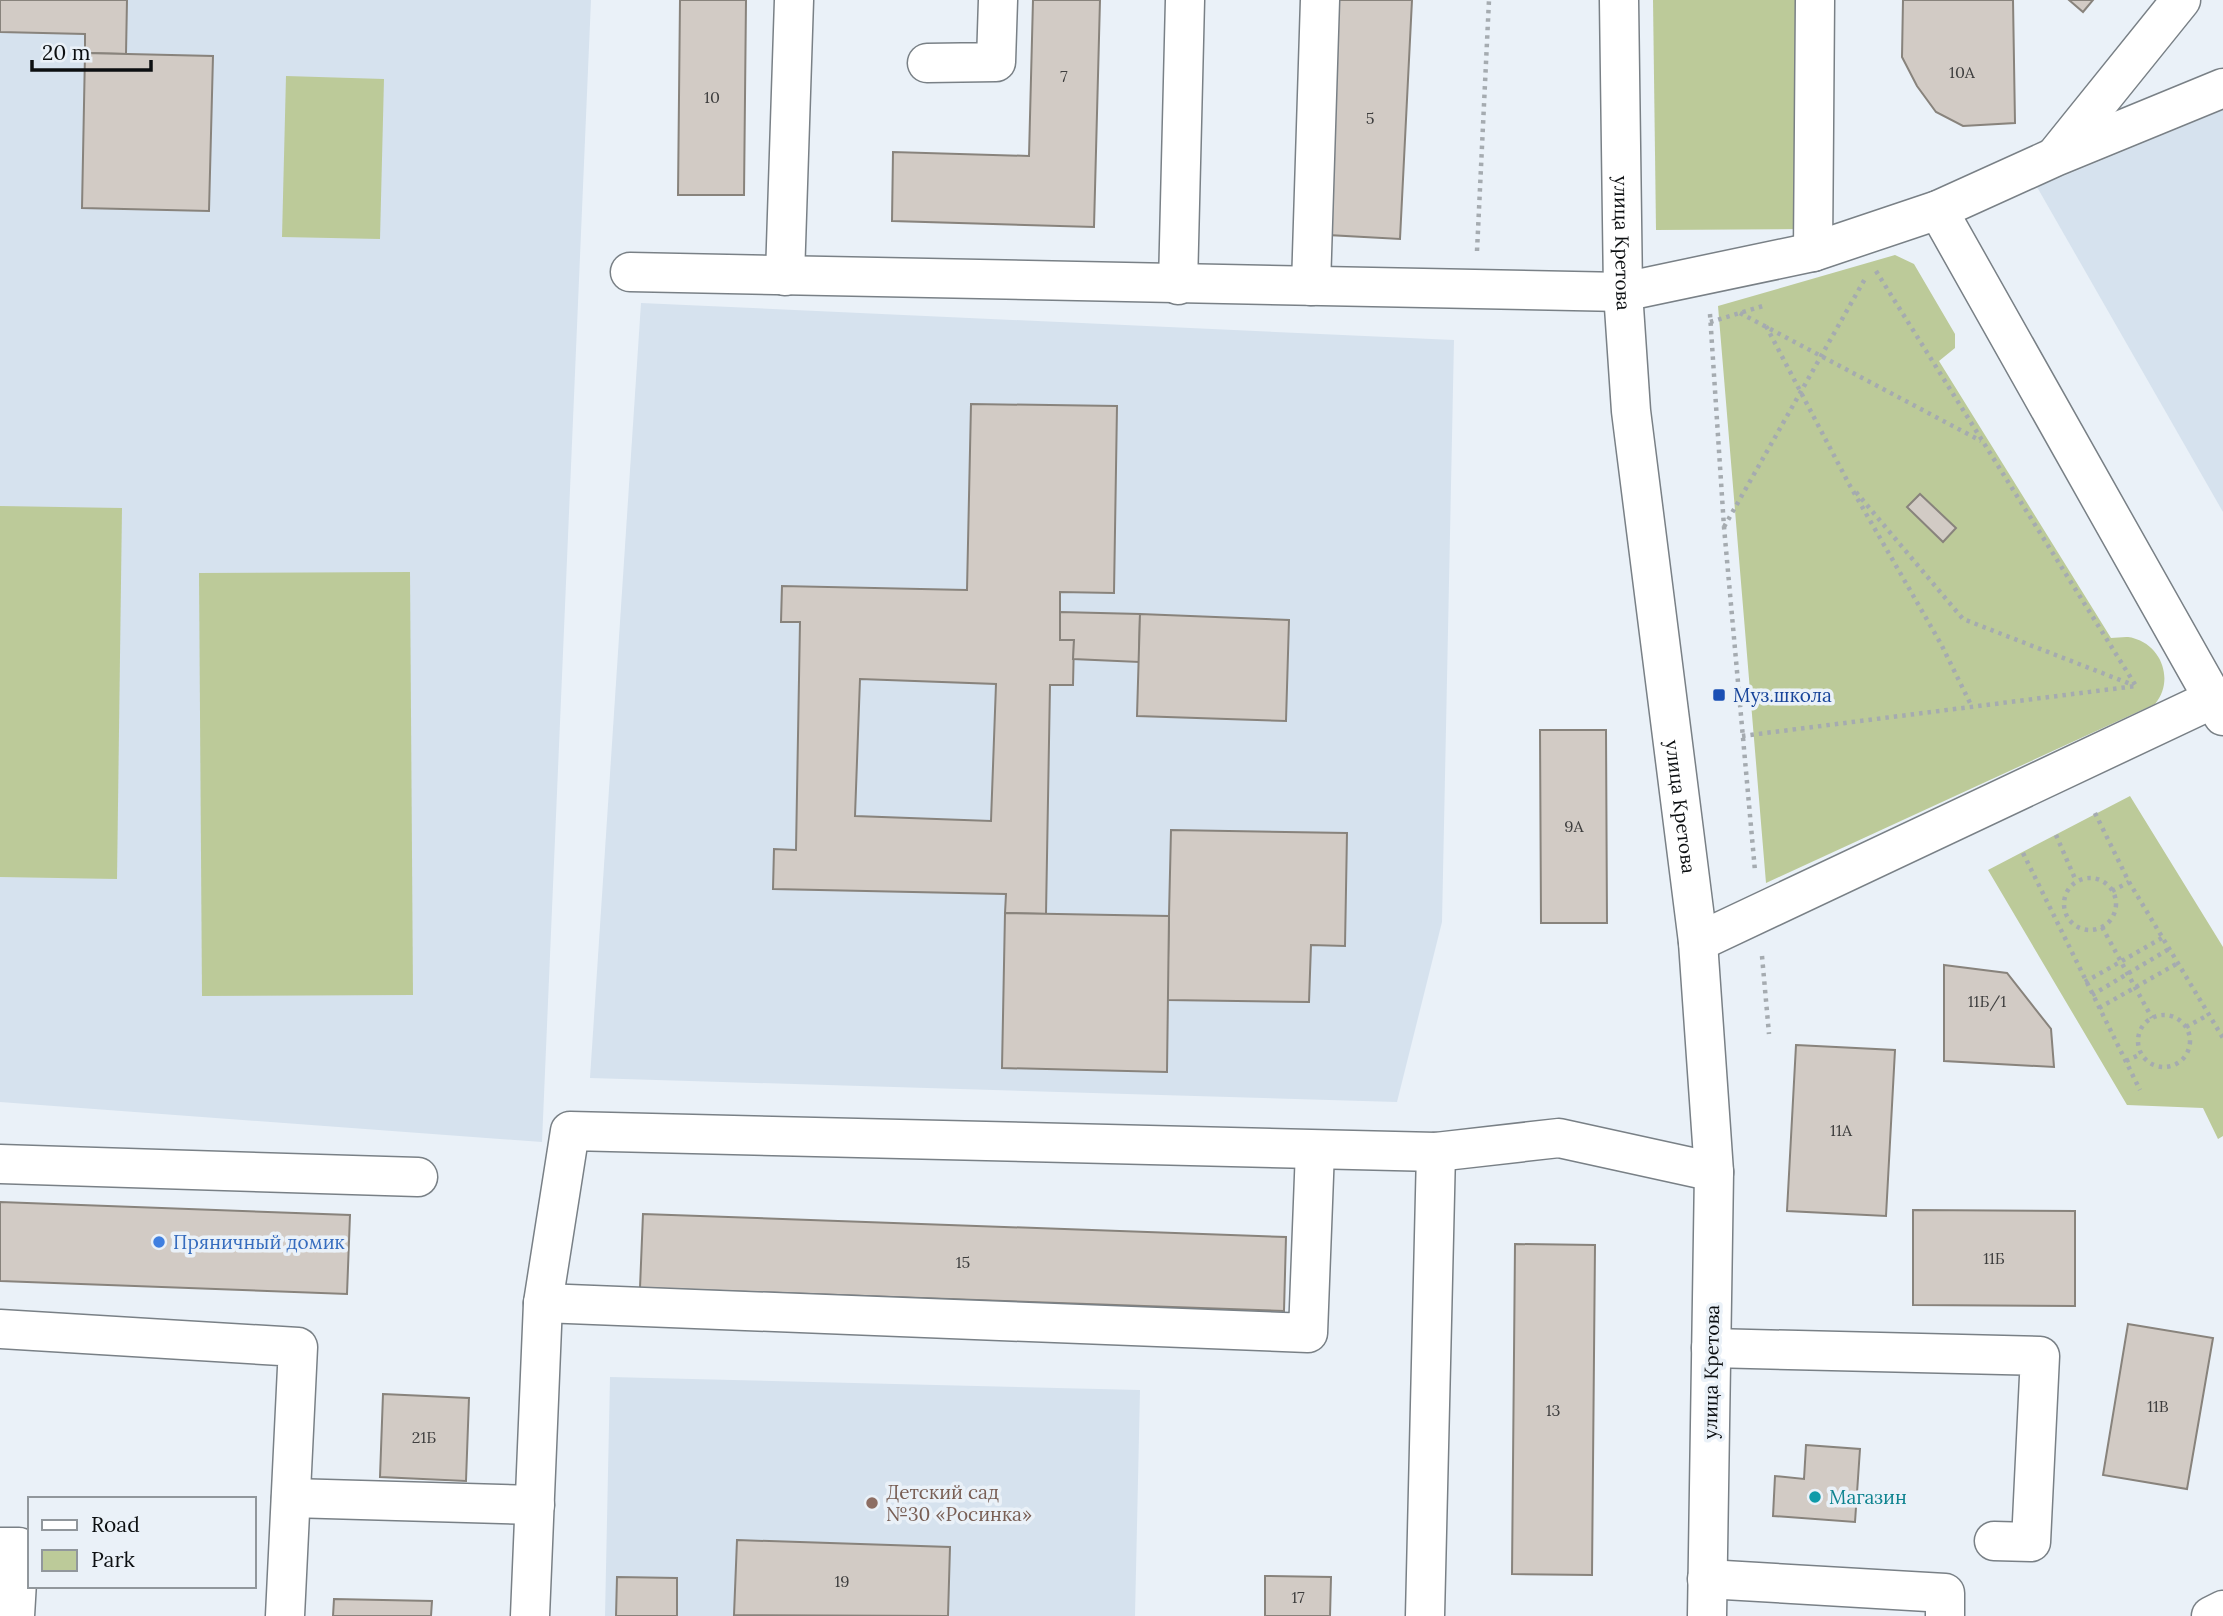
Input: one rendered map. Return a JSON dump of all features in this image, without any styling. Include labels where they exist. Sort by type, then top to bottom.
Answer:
[{"type":"street","points":[[785,276],[794,0]]},
{"type":"street","points":[[927,64],[996,62],[998,0]]},
{"type":"street","points":[[1178,285],[1185,0]]},
{"type":"street","points":[[1311,286],[1320,0]]},
{"type":"street","name":"улица Кретова","points":[[1619,0],[1623,292],[1631,411],[1698,942],[1714,1172],[1707,1598]]},
{"type":"street","points":[[1813,252],[1815,0]]},
{"type":"street","points":[[2055,157],[2181,0]]},
{"type":"street","points":[[630,272],[1623,292],[1813,252],[1938,210],[2055,157],[2223,88]]},
{"type":"street","points":[[1698,942],[2218,707],[1938,210]]},
{"type":"street","points":[[530,1616],[543,1303],[570,1131],[1436,1152],[1559,1138],[1714,1172]]},
{"type":"street","points":[[543,1303],[1308,1333],[1315,1150]]},
{"type":"street","points":[[1424,1616],[1436,1152]]},
{"type":"street","points":[[0,1164],[418,1177]]},
{"type":"street","points":[[0,1329],[298,1346],[285,1616]]},
{"type":"street","points":[[1711,1348],[2040,1356],[2031,1542],[1994,1541]]},
{"type":"street","points":[[291,1498],[535,1505]]},
{"type":"street","points":[[0,1547],[19,1547],[15,1616]]},
{"type":"street","points":[[1707,1598],[1945,1593],[1945,1616]]},
{"type":"street","points":[[2211,1616],[2223,1610]]},
{"type":"path","points":[[1476,290],[1489,0]]},
{"type":"path","points":[[1724,527],[1872,266],[2136,686]]},
{"type":"path","points":[[1710,310],[1724,527],[1769,1034]]},
{"type":"path","points":[[1740,313],[1982,442]]},
{"type":"path","points":[[1766,326],[1849,484],[1941,644],[1972,707]]},
{"type":"path","points":[[1849,484],[1963,619],[2136,686]]},
{"type":"path","points":[[1742,736],[2136,686]]},
{"type":"path","points":[[2095,813],[2129,882],[2223,1038]]},
{"type":"path","points":[[2056,835],[2076,881]]},
{"type":"path","points":[[2023,853],[2140,1090]]},
{"type":"path","points":[[2094,878],[2102,880],[2112,891],[2116,910],[2102,927],[2083,929],[2067,916],[2063,903],[2065,894],[2076,881],[2094,878]]},
{"type":"path","points":[[2112,891],[2129,882]]},
{"type":"path","points":[[2056,922],[2067,916]]},
{"type":"path","points":[[2102,927],[2152,1018]]},
{"type":"path","points":[[2085,982],[2162,938]]},
{"type":"path","points":[[2092,995],[2169,949]]},
{"type":"path","points":[[2099,1008],[2178,963]]},
{"type":"path","points":[[2165,1015],[2173,1017],[2186,1027],[2190,1035],[2188,1053],[2176,1065],[2158,1067],[2141,1054],[2139,1034],[2152,1018],[2165,1015]]},
{"type":"path","points":[[2186,1027],[2208,1015]]},
{"type":"path","points":[[2126,1062],[2141,1054]]},
{"type":"shaded area","points":[[0,0],[591,0],[542,1142],[0,1102]]},
{"type":"shaded area","points":[[2223,110],[2223,512],[2037,187]]},
{"type":"shaded area","points":[[641,303],[1454,340],[1442,922],[1397,1102],[590,1078]]},
{"type":"shaded area","name":"Детский сад №30 «Росинка»","points":[[610,1377],[1140,1390],[1135,1616],[605,1616]]},
{"type":"green space","points":[[1653,0],[1799,0],[1802,229],[1656,230]]},
{"type":"green space","points":[[286,76],[384,79],[380,239],[282,237]]},
{"type":"green space","points":[[1895,255],[1914,264],[1955,334],[1955,348],[1939,361],[2111,638],[2133,638],[2152,649],[2162,666],[2164,686],[2155,704],[1766,883],[1718,306]]},
{"type":"green space","points":[[0,506],[122,508],[117,879],[0,877]]},
{"type":"green space","points":[[410,572],[413,995],[202,996],[199,573]]},
{"type":"green space","points":[[2130,796],[2223,947],[2223,1136],[2218,1139],[2203,1108],[2127,1105],[1988,870]]},
{"type":"building","points":[[0,0],[127,0],[126,54],[85,53],[85,34],[0,32]]},
{"type":"building","points":[[680,0],[746,0],[744,195],[678,195]]},
{"type":"building","points":[[1033,0],[1100,0],[1094,227],[892,221],[893,152],[1029,156]]},
{"type":"building","points":[[1339,0],[1412,0],[1400,239],[1328,235]]},
{"type":"building","points":[[1903,0],[2013,0],[2015,123],[1963,126],[1936,112],[1917,86],[1902,57]]},
{"type":"building","points":[[2069,0],[2093,0],[2083,12]]},
{"type":"building","points":[[85,53],[213,56],[209,211],[82,208]]},
{"type":"building","points":[[971,404],[1117,406],[1114,593],[1060,592],[1060,640],[1074,640],[1073,685],[1050,685],[1046,914],[1005,913],[1006,894],[773,889],[774,849],[796,850],[800,622],[781,622],[782,586],[967,590]],"holes":[[[860,679],[996,684],[991,821],[855,816]]]},
{"type":"building","points":[[1920,494],[1956,528],[1943,542],[1907,507]]},
{"type":"building","points":[[1060,612],[1140,614],[1139,662],[1073,659],[1074,640],[1060,640]]},
{"type":"building","points":[[1140,614],[1289,620],[1286,721],[1137,716]]},
{"type":"building","points":[[1540,730],[1606,730],[1607,923],[1541,923]]},
{"type":"building","points":[[1171,830],[1347,833],[1345,946],[1311,945],[1309,1002],[1167,1000]]},
{"type":"building","points":[[1005,913],[1169,916],[1167,1072],[1002,1068]]},
{"type":"building","points":[[1944,965],[2007,973],[2051,1029],[2054,1067],[1944,1061]]},
{"type":"building","points":[[1796,1045],[1895,1050],[1886,1216],[1787,1211]]},
{"type":"building","points":[[0,1202],[350,1215],[347,1294],[0,1281]]},
{"type":"building","points":[[1913,1210],[2075,1211],[2075,1306],[1913,1305]]},
{"type":"building","points":[[643,1214],[1286,1237],[1284,1311],[640,1288]]},
{"type":"building","points":[[1515,1244],[1595,1245],[1592,1575],[1512,1574]]},
{"type":"building","points":[[2128,1324],[2213,1338],[2187,1489],[2103,1475]]},
{"type":"building","points":[[383,1394],[469,1398],[466,1481],[380,1477]]},
{"type":"building","name":"Магазин","points":[[1806,1445],[1860,1449],[1855,1522],[1773,1516],[1775,1476],[1804,1479]]},
{"type":"building","points":[[737,1540],[950,1547],[948,1616],[734,1615]]},
{"type":"building","points":[[1265,1576],[1331,1577],[1330,1616],[1265,1616]]},
{"type":"building","points":[[617,1577],[677,1578],[677,1616],[616,1616]]},
{"type":"building","points":[[334,1599],[432,1601],[431,1616],[333,1616]]},
{"type":"place","name":"Муз.школа","points":[[1719,695]]},
{"type":"place","name":"Пряничный домик","points":[[159,1242]]},
{"type":"place","name":"Магазин","points":[[1815,1497]]},
{"type":"place","name":"Детский сад №30 «Росинка»","points":[[872,1503]]}]
